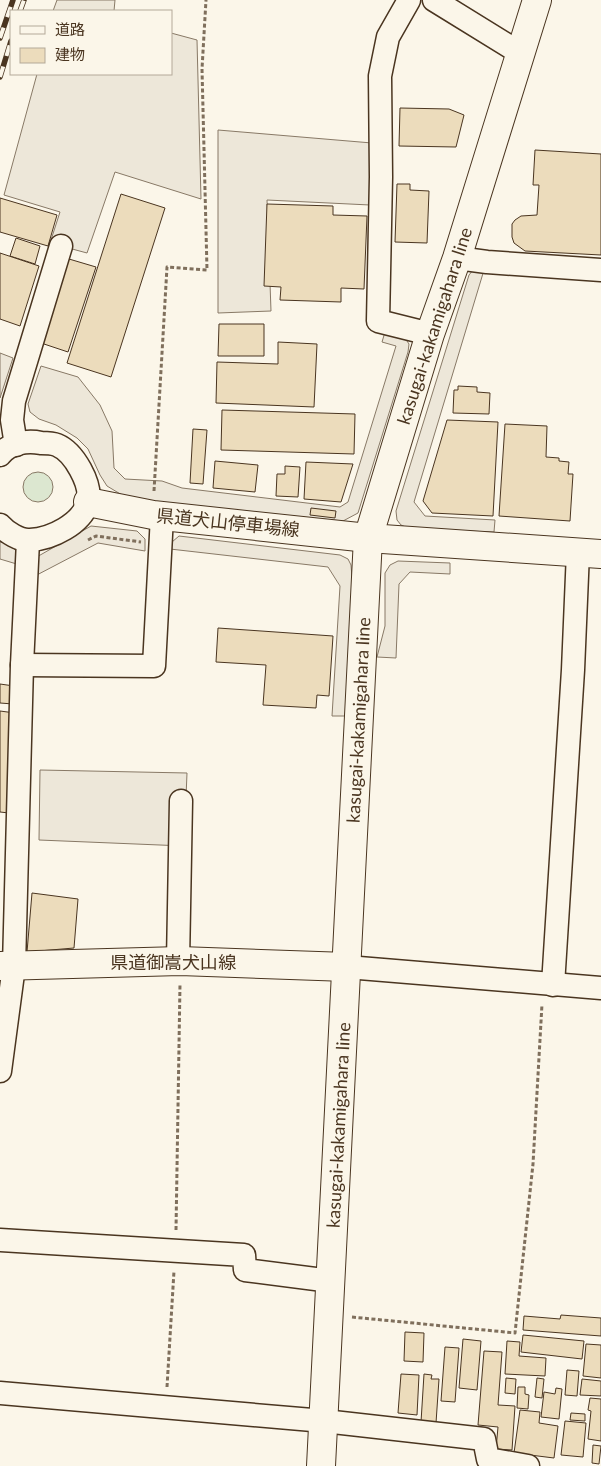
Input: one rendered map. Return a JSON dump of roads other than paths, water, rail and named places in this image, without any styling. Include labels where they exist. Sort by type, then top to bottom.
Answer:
[{"type":"main road","name":"kasugai-kakamigahara line","points":[[321,1466],[368,538],[430,334],[457,258],[536,0]]},
{"type":"main road","name":"県道犬山停車場線","points":[[88,502],[158,507],[368,538],[590,553]]},
{"type":"main road","name":"県道御嵩犬山線","points":[[7,966],[179,961],[346,967]]},
{"type":"street","points":[[409,0],[388,37],[380,76],[381,176],[378,321],[430,334]]},
{"type":"street","points":[[434,0],[520,53]]},
{"type":"street","points":[[0,526],[6,532],[28,541],[52,536],[76,521],[88,502],[86,480],[79,466],[75,459],[57,445],[30,441],[8,450],[14,400],[61,246]]},
{"type":"street","points":[[457,258],[601,270]]},
{"type":"street","points":[[22,665],[154,666],[160,545],[158,507]]},
{"type":"street","points":[[0,1071],[28,541]]},
{"type":"street","points":[[548,984],[573,670],[590,553]]},
{"type":"street","points":[[179,961],[181,802]]},
{"type":"street","points":[[346,967],[601,988]]},
{"type":"street","points":[[0,1240],[244,1255],[244,1270],[331,1281]]},
{"type":"street","points":[[0,1393],[324,1422],[484,1439],[488,1459],[526,1466]]},
{"type":"railway","points":[[0,38],[13,0]]},
{"type":"railway","points":[[20,10],[24,0]]},
{"type":"railway","points":[[0,77],[10,44]]}]
